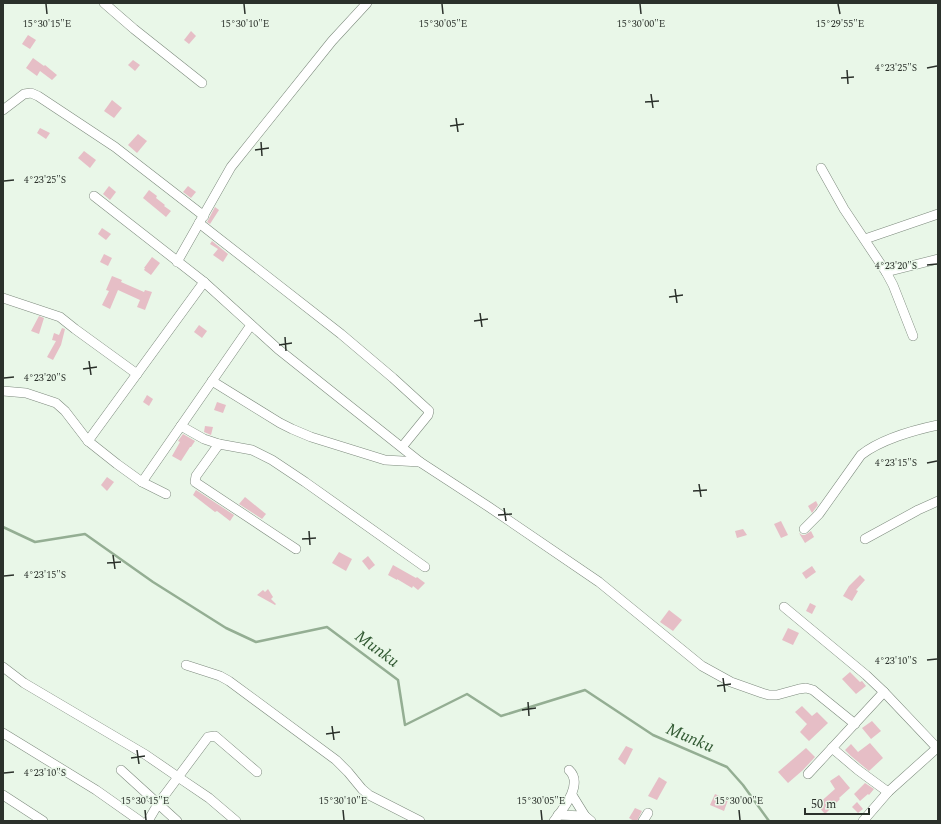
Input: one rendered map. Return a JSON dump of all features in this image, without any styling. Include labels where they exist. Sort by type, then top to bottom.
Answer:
[{"type":"street","points":[[104,3],[202,83]]},
{"type":"street","points":[[177,262],[231,167],[332,41],[364,6],[354,3]]},
{"type":"street","points":[[3,110],[24,94],[31,93],[38,96],[115,148],[342,334],[429,411],[428,415],[402,447]]},
{"type":"street","points":[[821,168],[844,209],[886,272],[913,336]]},
{"type":"street","points":[[94,196],[204,282],[278,349],[420,462],[599,582],[702,666],[731,682],[770,695],[777,695],[806,688],[813,690],[854,724]]},
{"type":"street","points":[[865,239],[938,214]]},
{"type":"street","points":[[886,272],[938,259]]},
{"type":"street","points":[[88,441],[204,282]]},
{"type":"street","points":[[3,298],[60,317],[137,374]]},
{"type":"street","points":[[142,482],[251,325]]},
{"type":"street","points":[[212,381],[280,423],[311,437],[385,460],[420,462]]},
{"type":"street","points":[[3,391],[26,393],[56,403],[71,418],[88,441],[142,482],[166,494]]},
{"type":"street","points":[[804,529],[819,514],[862,455],[881,443],[921,429],[938,425]]},
{"type":"street","points":[[180,426],[204,439],[220,444],[252,450],[272,460],[425,567]]},
{"type":"street","points":[[220,444],[196,476],[195,482],[296,549]]},
{"type":"street","points":[[865,539],[918,510],[938,501]]},
{"type":"street","points":[[784,607],[866,675],[938,748],[888,792],[863,821]]},
{"type":"street","points":[[186,665],[220,676],[229,681],[336,760],[369,795],[420,821]]},
{"type":"street","points":[[3,667],[24,683],[146,755],[209,798],[236,821]]},
{"type":"street","points":[[808,774],[884,692]]},
{"type":"street","points":[[3,733],[96,790],[140,821]]},
{"type":"street","points":[[148,821],[158,804],[208,737],[215,736],[257,772]]},
{"type":"street","points":[[832,748],[858,770],[888,792]]},
{"type":"street","points":[[121,770],[177,821]]},
{"type":"street","points":[[556,818],[572,795],[575,782],[572,773],[569,770]]},
{"type":"street","points":[[3,795],[43,821]]},
{"type":"street","points":[[572,795],[588,818]]},
{"type":"street","points":[[556,818],[588,818]]},
{"type":"building","points":[[191,31],[196,36],[189,44],[184,40]]},
{"type":"building","points":[[28,35],[36,40],[30,49],[22,44]]},
{"type":"building","points":[[33,58],[44,66],[45,65],[57,75],[52,80],[40,71],[37,76],[26,68]]},
{"type":"building","points":[[133,60],[140,65],[135,71],[128,65]]},
{"type":"building","points":[[112,100],[122,108],[114,118],[104,111]]},
{"type":"building","points":[[40,128],[50,133],[46,139],[37,133]]},
{"type":"building","points":[[138,134],[147,141],[137,153],[128,145]]},
{"type":"building","points":[[84,151],[96,160],[90,168],[78,158]]},
{"type":"building","points":[[109,186],[116,192],[110,200],[103,194]]},
{"type":"building","points":[[188,186],[196,192],[191,198],[183,192]]},
{"type":"building","points":[[149,190],[157,196],[156,198],[165,205],[164,206],[171,211],[166,217],[143,198]]},
{"type":"building","points":[[215,207],[219,210],[210,224],[207,222]]},
{"type":"building","points":[[102,228],[111,234],[106,240],[98,234]]},
{"type":"building","points":[[212,241],[228,254],[223,262],[213,255],[218,249],[210,244]]},
{"type":"building","points":[[104,254],[112,258],[108,266],[100,262]]},
{"type":"building","points":[[152,257],[160,263],[151,275],[144,270],[144,268]]},
{"type":"building","points":[[112,276],[122,280],[121,282],[144,292],[145,290],[152,292],[145,310],[137,307],[140,300],[118,290],[110,309],[102,305],[109,291],[106,290]]},
{"type":"building","points":[[39,316],[44,318],[39,334],[31,331]]},
{"type":"building","points":[[199,325],[207,331],[202,338],[194,332]]},
{"type":"building","points":[[62,328],[65,329],[61,345],[53,360],[47,357],[56,341],[52,340],[54,333],[59,335]]},
{"type":"building","points":[[147,395],[153,399],[149,406],[143,402]]},
{"type":"building","points":[[217,402],[226,405],[223,413],[214,410]]},
{"type":"building","points":[[205,426],[213,427],[211,435],[204,432]]},
{"type":"building","points":[[183,434],[195,441],[181,461],[172,456],[180,442],[178,441]]},
{"type":"building","points":[[107,477],[114,482],[107,491],[101,485]]},
{"type":"building","points":[[196,490],[234,515],[230,521],[217,511],[215,512],[193,495]]},
{"type":"building","points":[[245,497],[266,514],[262,519],[239,504]]},
{"type":"building","points":[[816,501],[818,505],[812,513],[808,506]]},
{"type":"building","points":[[781,521],[788,535],[781,538],[774,524]]},
{"type":"building","points":[[743,529],[747,535],[737,538],[735,531]]},
{"type":"building","points":[[811,531],[814,537],[805,543],[799,533],[805,535]]},
{"type":"building","points":[[339,552],[352,559],[346,571],[332,563]]},
{"type":"building","points":[[368,556],[375,565],[369,570],[362,561]]},
{"type":"building","points":[[393,565],[416,578],[417,577],[425,583],[418,590],[413,586],[412,588],[388,575]]},
{"type":"building","points":[[812,566],[816,572],[806,579],[802,573]]},
{"type":"building","points":[[860,575],[865,580],[856,590],[858,591],[852,601],[843,596],[849,586]]},
{"type":"building","points":[[268,589],[273,597],[271,599],[276,604],[275,605],[257,595],[263,590],[265,592]]},
{"type":"building","points":[[810,603],[816,606],[812,614],[806,611]]},
{"type":"building","points":[[669,610],[682,620],[673,631],[660,622]]},
{"type":"building","points":[[788,628],[799,633],[793,645],[782,640]]},
{"type":"building","points":[[850,672],[866,686],[856,694],[842,679]]},
{"type":"building","points":[[802,706],[812,716],[817,712],[828,723],[809,741],[800,732],[807,724],[795,712]]},
{"type":"building","points":[[872,721],[881,731],[871,739],[862,728]]},
{"type":"building","points":[[870,743],[883,758],[869,771],[845,750],[851,744],[858,752]]},
{"type":"building","points":[[626,746],[633,749],[625,765],[618,759]]},
{"type":"building","points":[[806,748],[815,757],[788,783],[778,772]]},
{"type":"building","points":[[839,775],[850,788],[825,814],[817,805],[835,789],[830,781]]},
{"type":"building","points":[[659,777],[667,782],[657,800],[648,796]]},
{"type":"building","points":[[865,783],[874,789],[869,795],[868,794],[860,801],[854,794]]},
{"type":"building","points":[[715,794],[728,800],[724,811],[710,805]]},
{"type":"building","points":[[857,802],[863,809],[858,813],[852,807]]},
{"type":"building","points":[[635,808],[642,811],[637,821],[629,818]]},
{"type":"waterway","name":"Munku","points":[[3,527],[35,542],[85,534],[153,582],[226,628],[256,642],[327,627],[398,680],[405,725],[467,694],[501,716],[585,690],[653,735],[727,767],[743,785],[769,821]]}]
